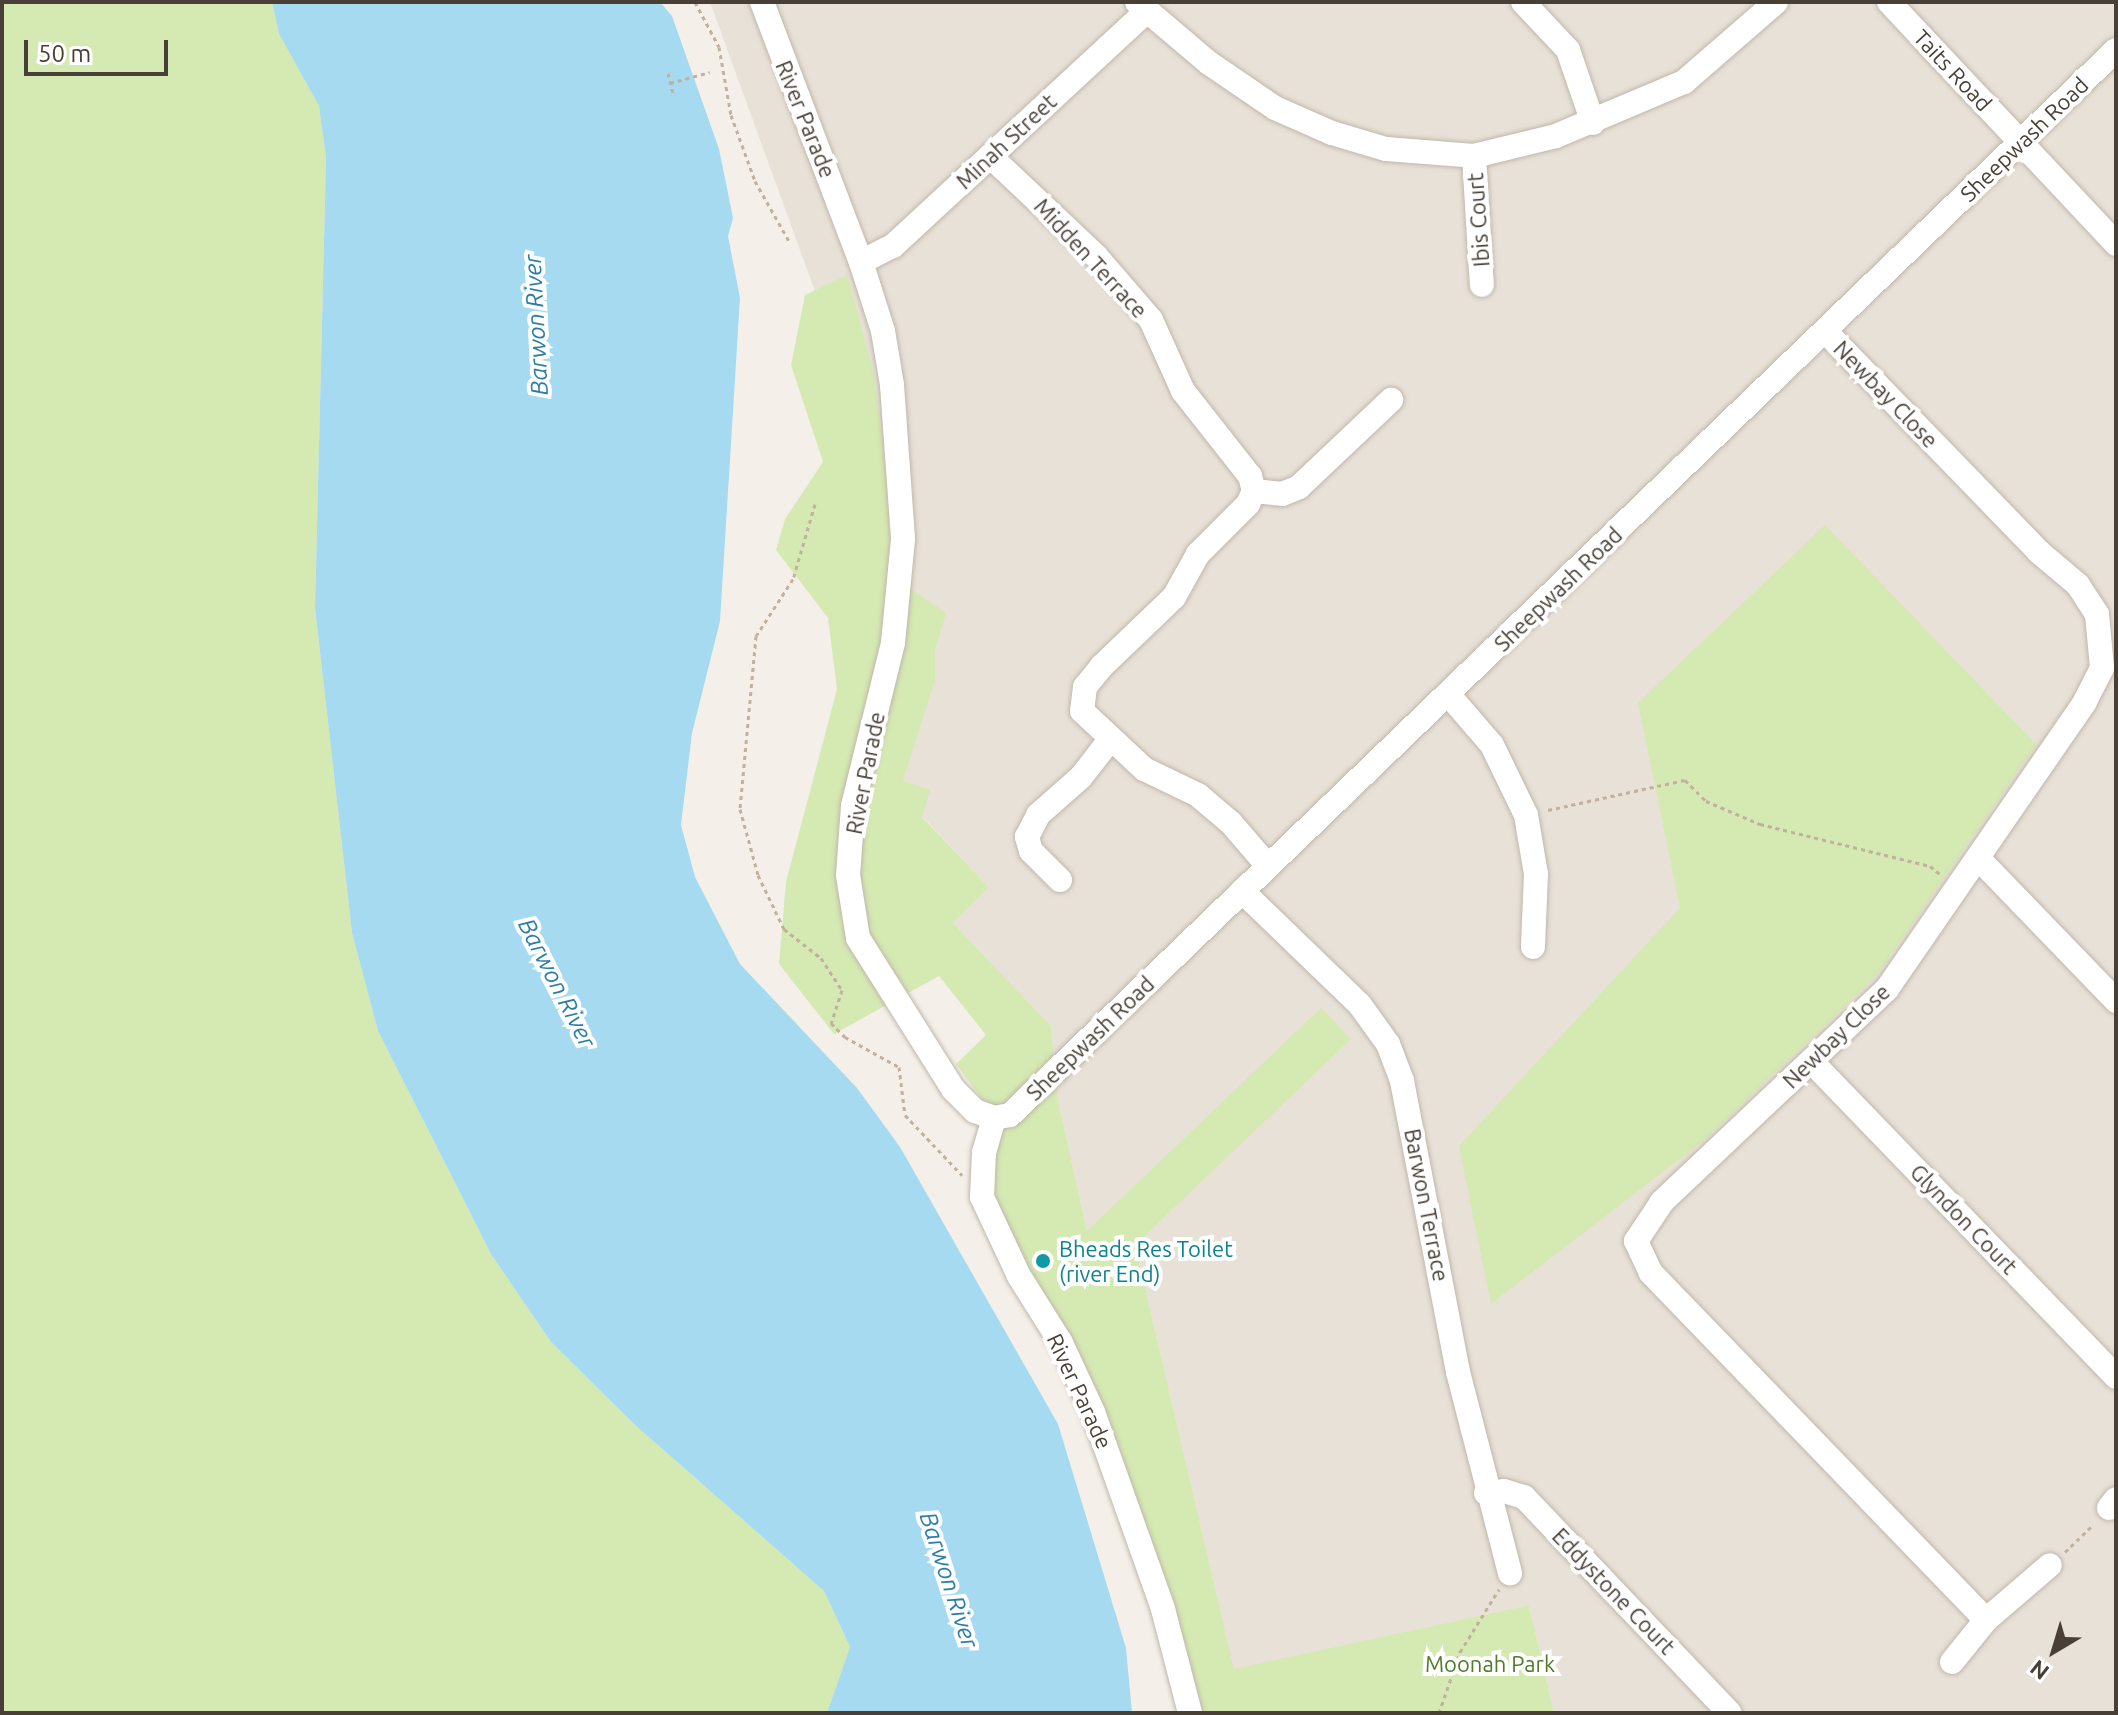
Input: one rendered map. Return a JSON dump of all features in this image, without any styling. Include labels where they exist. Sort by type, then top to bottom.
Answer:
[{"type":"street","name":"River Parade","points":[[762,2],[861,262],[883,331],[892,385],[903,539],[893,643],[853,806],[850,891],[858,938],[905,1021],[953,1089],[975,1111],[994,1118],[984,1152],[982,1197],[1019,1276],[1061,1343],[1093,1412],[1163,1609],[1190,1713]]},
{"type":"street","points":[[1523,2],[1568,50],[1593,123]]},
{"type":"street","points":[[1141,7],[1275,108],[1318,127],[1386,149],[1474,156],[1593,123],[1684,82],[1776,2]]},
{"type":"street","name":"Taits Road","points":[[1889,2],[2116,244]]},
{"type":"street","name":"Minah Street","points":[[861,262],[893,246],[990,156],[1141,7]]},
{"type":"street","name":"Sheepwash Road","points":[[994,1118],[1010,1115],[2116,50]]},
{"type":"street","name":"Midden Terrace","points":[[990,156],[1096,256],[1151,320],[1183,391],[1250,476],[1254,491]]},
{"type":"street","name":"Ibis Court","points":[[1474,156],[1482,285]]},
{"type":"street","name":"Newbay Close","points":[[1826,332],[2039,552],[2078,585],[2097,614],[2109,668],[1980,860],[1887,989],[1647,1217],[1636,1241],[1640,1258],[1986,1620]]},
{"type":"street","points":[[1268,866],[1198,795],[1144,769],[1109,741],[1082,711],[1085,687],[1174,597],[1198,554],[1235,521],[1254,491],[1282,494],[1299,487],[1391,400]]},
{"type":"street","points":[[1448,694],[1492,745],[1526,815],[1536,874],[1533,947]]},
{"type":"street","points":[[1060,880],[1031,851],[1027,837],[1038,815],[1081,777],[1109,741]]},
{"type":"street","points":[[1980,860],[2116,1001]]},
{"type":"street","name":"Barwon Terrace","points":[[1242,891],[1360,1005],[1388,1044],[1402,1081],[1486,1493],[1510,1573]]},
{"type":"street","name":"Glyndon Court","points":[[1811,1061],[2116,1377]]},
{"type":"street","name":"Eddystone Court","points":[[1486,1493],[1504,1491],[1524,1497],[1730,1713]]},
{"type":"street","points":[[1952,1662],[1986,1620],[2050,1565]]},
{"type":"path","points":[[695,2],[719,47],[731,115],[755,181],[789,241]]},
{"type":"path","points":[[670,83],[710,72]]},
{"type":"path","points":[[668,73],[673,93]]},
{"type":"path","points":[[815,504],[793,579],[756,636],[740,809],[758,875],[784,929],[821,958],[842,990],[831,1023],[845,1037],[899,1067],[905,1115],[982,1197]]},
{"type":"path","points":[[1526,815],[1685,780],[1706,801],[1760,824],[1930,866]]},
{"type":"path","points":[[2050,1565],[2112,1504]]},
{"type":"path","points":[[1439,1713],[1460,1652],[1510,1573]]},
{"type":"shaded area","points":[[710,2],[2116,2],[2116,1709],[2112,1713],[1554,1713],[1529,1605],[1234,1670],[1135,1245],[1087,1231],[1058,1100],[1051,1026],[953,923],[989,887],[922,816],[903,781],[845,374]]},
{"type":"green space","points":[[2,2],[272,2],[279,34],[319,106],[326,158],[315,608],[352,933],[378,1031],[491,1254],[551,1342],[635,1425],[824,1591],[850,1647],[827,1713],[2,1713]]},
{"type":"green space","name":"Moonah Park","points":[[847,275],[873,370],[892,516],[889,574],[946,613],[935,650],[935,680],[903,781],[930,790],[922,817],[989,887],[953,923],[1051,1026],[1058,1100],[1087,1231],[1321,1008],[1351,1039],[1135,1245],[1234,1669],[1529,1605],[1554,1713],[1198,1713],[1144,1520],[988,1192],[997,1140],[982,1099],[956,1064],[986,1035],[939,976],[834,1034],[779,964],[786,882],[837,689],[828,618],[776,550],[785,519],[823,462],[791,365],[805,295]]},
{"type":"green space","points":[[1825,525],[2036,744],[1877,975],[1703,1141],[1491,1304],[1459,1146],[1680,908],[1638,703]]},
{"type":"water","name":"Barwon River","points":[[272,2],[660,2],[672,16],[719,149],[733,218],[728,236],[740,298],[720,621],[692,733],[681,825],[695,877],[740,964],[857,1088],[900,1147],[1058,1424],[1126,1648],[1132,1713],[827,1713],[850,1647],[824,1591],[635,1425],[551,1342],[491,1254],[378,1031],[352,933],[315,608],[326,158],[319,106],[279,34]]},
{"type":"place","name":"Bheads Res Toilet (river End)","points":[[1043,1261]]}]
